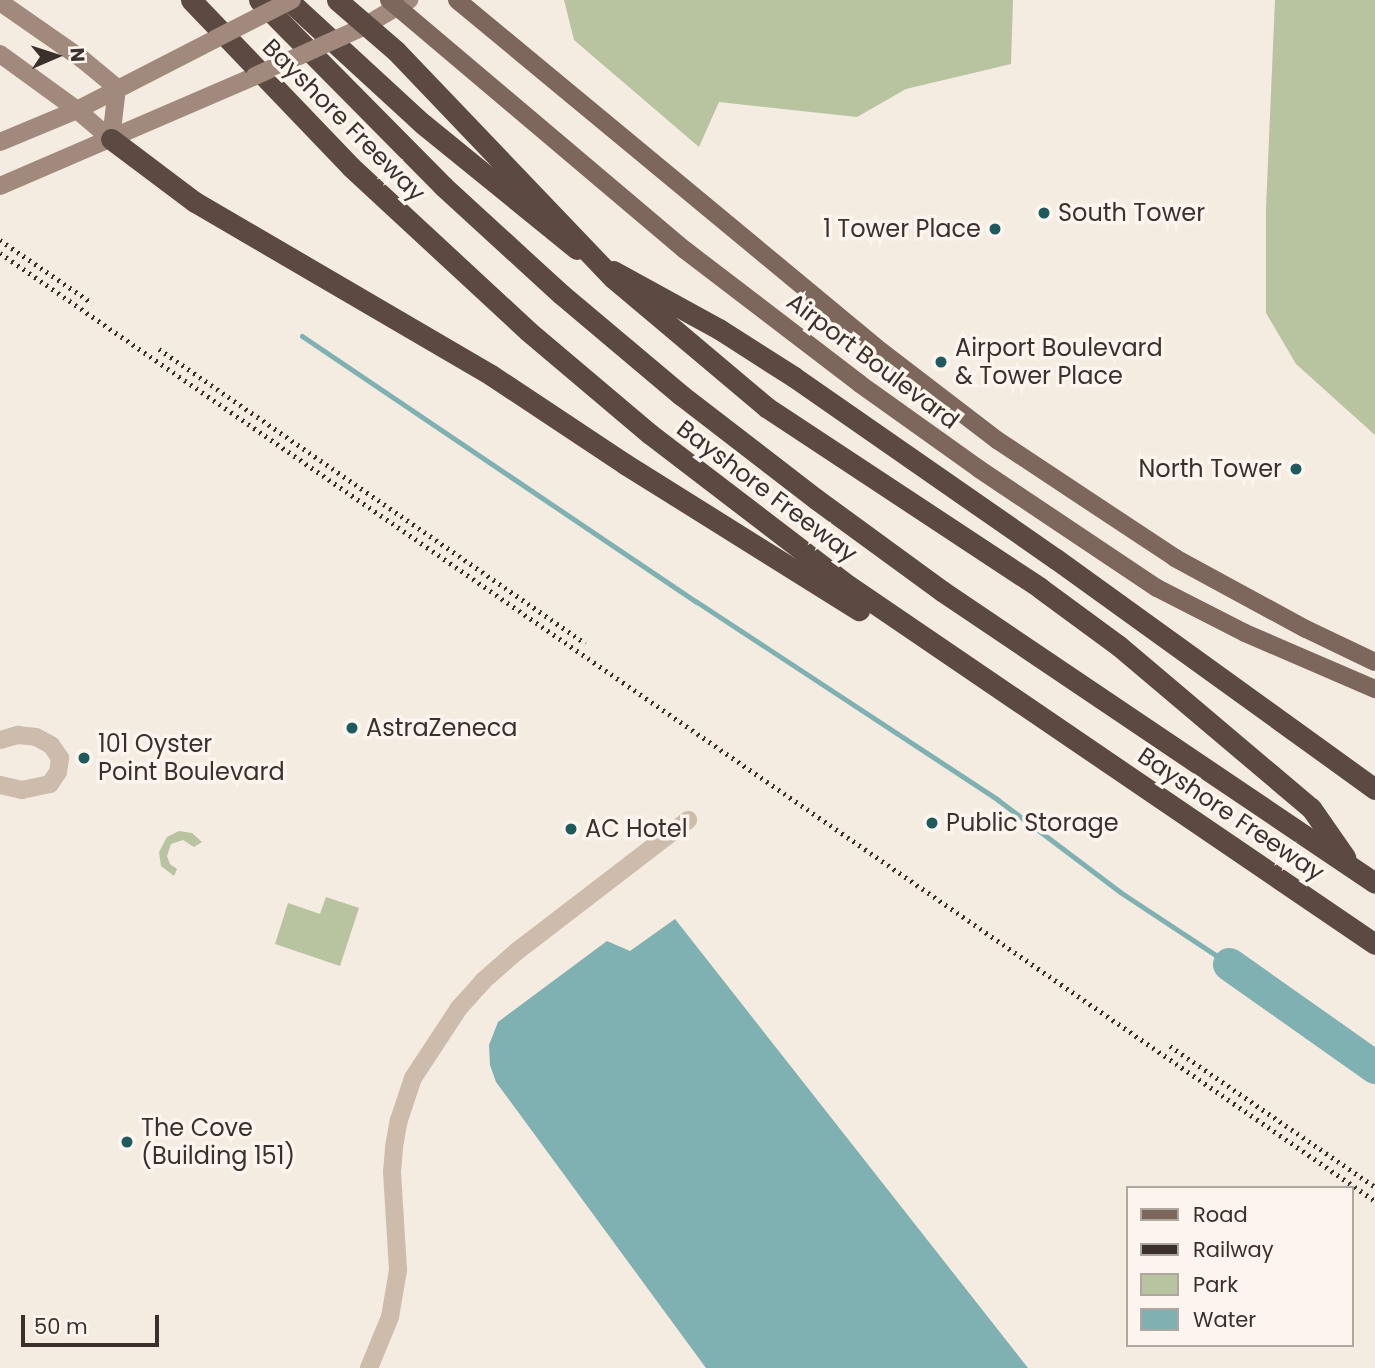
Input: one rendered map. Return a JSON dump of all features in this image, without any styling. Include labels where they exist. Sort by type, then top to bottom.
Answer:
[{"type":"highway","name":"Bayshore Freeway","points":[[191,0],[293,109],[390,204],[528,331],[650,434],[849,586],[1375,944]]},
{"type":"highway","name":"Bayshore Freeway","points":[[260,0],[386,131],[452,194],[561,294],[681,395],[942,591],[1375,883]]},
{"type":"highway","points":[[290,0],[433,134],[584,254],[719,329],[794,377],[1066,566],[1375,789]]},
{"type":"highway","points":[[337,0],[396,51],[613,278],[766,407],[1040,588],[1149,670],[1311,808],[1353,869]]},
{"type":"highway","points":[[111,139],[195,202],[491,375],[625,464],[1181,811]]},
{"type":"main road","points":[[8,139],[77,110],[290,0]]},
{"type":"main road","name":"Airport Boulevard","points":[[457,0],[882,352],[997,440],[1175,558],[1306,629],[1375,662]]},
{"type":"main road","points":[[0,2],[82,59],[117,88]]},
{"type":"main road","points":[[0,186],[194,104],[361,28],[398,3]]},
{"type":"main road","name":"Airport Boulevard","points":[[398,3],[685,250],[860,384],[989,476],[1157,588],[1245,633],[1375,689]]},
{"type":"main road","points":[[0,54],[77,110],[111,139]]},
{"type":"main road","points":[[111,139],[117,88]]},
{"type":"street","points":[[0,740],[19,735],[36,737],[51,745],[60,758],[58,772],[50,784],[22,790],[0,786]]},
{"type":"street","points":[[369,1368],[390,1317],[398,1270],[392,1172],[399,1120],[413,1079],[459,1008],[483,981],[516,952],[688,820]]},
{"type":"green space","points":[[564,0],[1013,0],[1011,64],[906,89],[857,117],[719,102],[699,147],[574,40]]},
{"type":"green space","points":[[1275,0],[1375,0],[1375,435],[1296,364],[1266,313],[1266,208]]},
{"type":"green space","points":[[179,831],[192,833],[202,842],[194,847],[183,840],[171,844],[167,856],[170,864],[177,869],[174,876],[161,866],[159,852],[167,837]]},
{"type":"green space","points":[[326,897],[359,908],[340,966],[275,944],[288,903],[320,914]]},
{"type":"water","points":[[675,919],[1028,1368],[706,1368],[496,1082],[490,1065],[489,1045],[498,1022],[607,941],[630,951]]},
{"type":"waterway","points":[[302,336],[697,602],[998,800],[1120,892],[1229,964]]},
{"type":"waterway","points":[[1229,964],[1375,1067]]},
{"type":"railway","points":[[0,240],[92,303]]},
{"type":"railway","points":[[0,253],[1353,1186]]},
{"type":"railway","points":[[159,349],[585,643]]},
{"type":"railway","points":[[1170,1046],[1375,1187]]},
{"type":"railway","points":[[1354,1187],[1375,1201]]},
{"type":"place","name":"South Tower","points":[[1044,213]]},
{"type":"place","name":"1 Tower Place","points":[[995,229]]},
{"type":"place","name":"Airport Boulevard & Tower Place","points":[[941,362]]},
{"type":"place","name":"North Tower","points":[[1296,469]]},
{"type":"place","name":"AstraZeneca","points":[[352,728]]},
{"type":"place","name":"101 Oyster Point Boulevard","points":[[84,758]]},
{"type":"place","name":"Public Storage","points":[[932,823]]},
{"type":"place","name":"AC Hotel","points":[[571,829]]},
{"type":"place","name":"The Cove (Building 151)","points":[[127,1142]]}]
